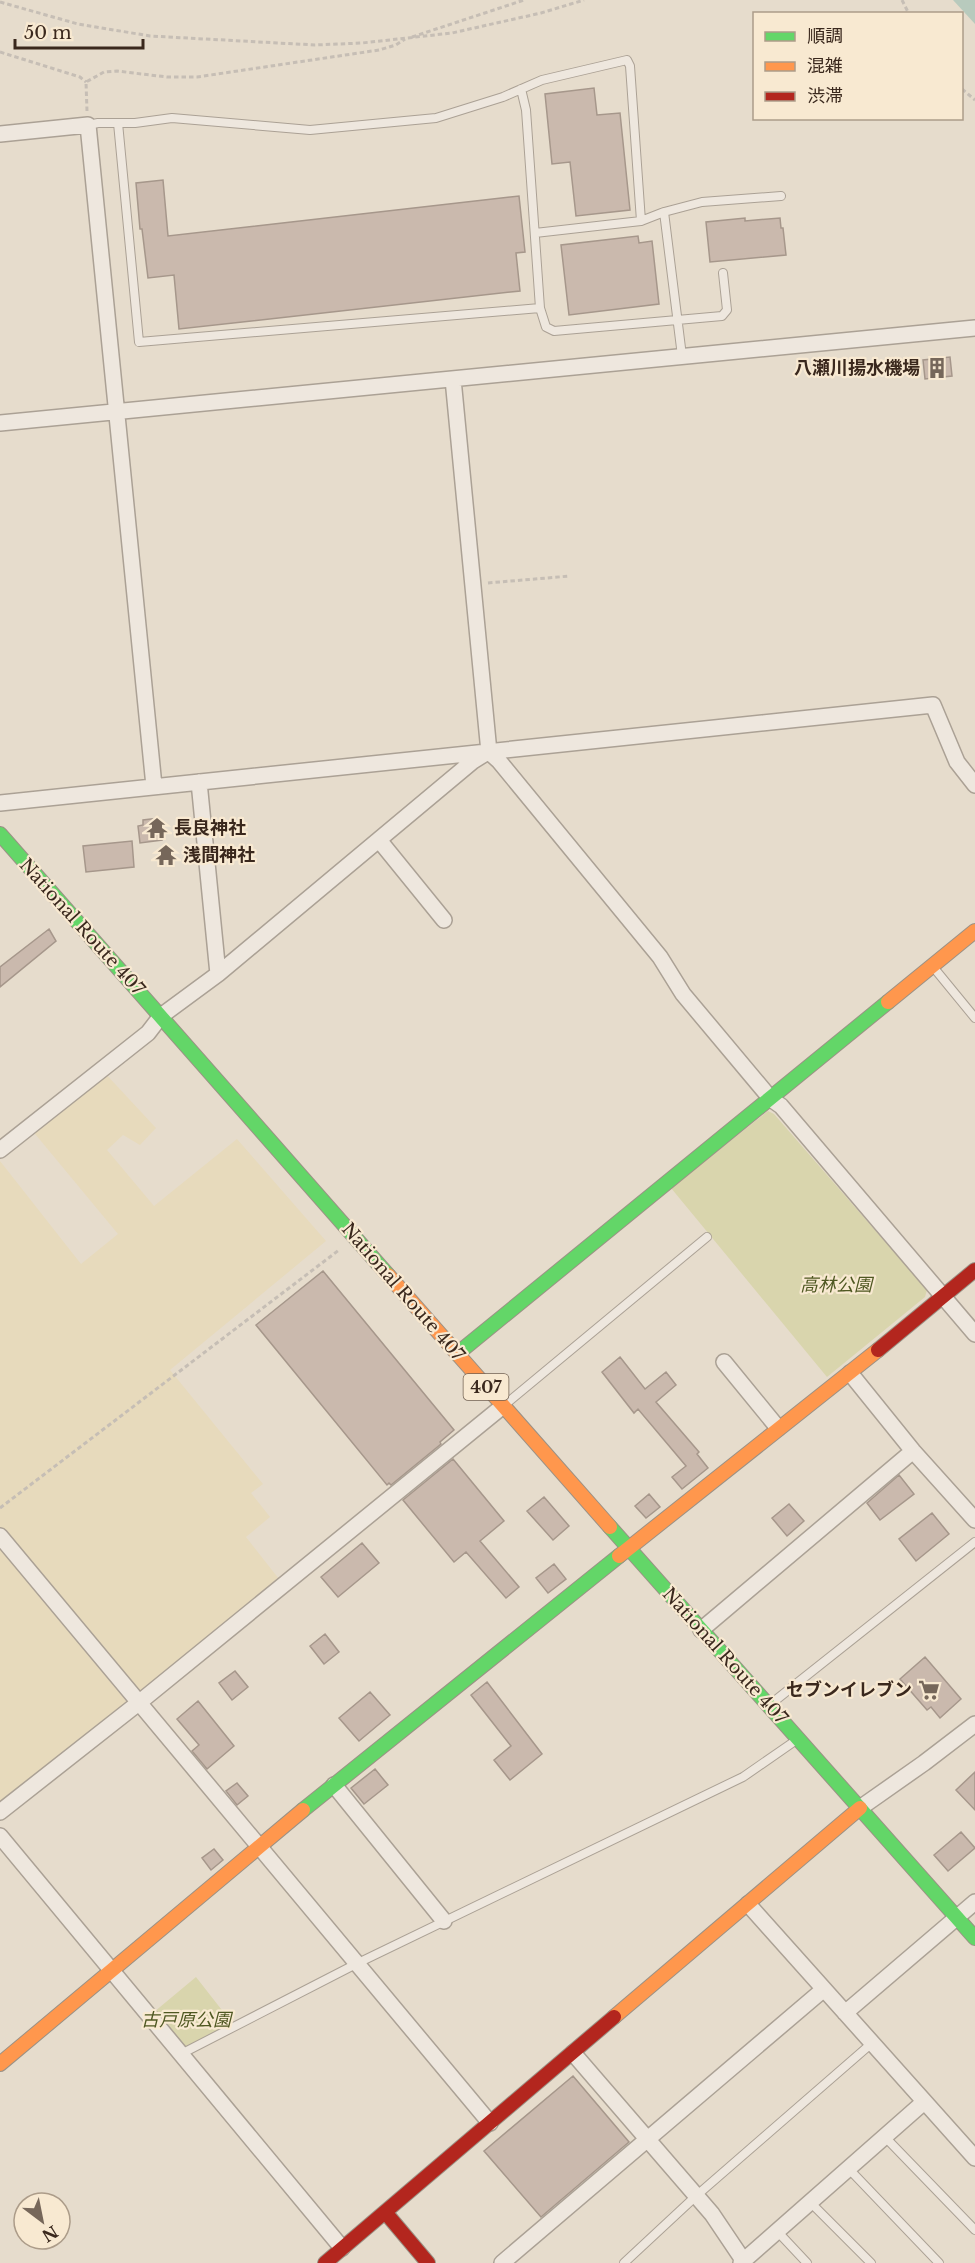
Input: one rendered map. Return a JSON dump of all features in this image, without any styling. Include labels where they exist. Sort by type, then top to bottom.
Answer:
[{"type":"main road","name":"National Route 407","points":[[0,834],[629,1549],[975,1938]]},
{"type":"main road","points":[[457,1354],[975,931]]},
{"type":"main road","points":[[0,2064],[260,1845],[778,1428],[850,1373],[975,1270]]},
{"type":"main road","points":[[325,2263],[860,1808]]},
{"type":"main road","points":[[385,2212],[428,2263]]},
{"type":"street","points":[[0,134],[88,125],[154,786]]},
{"type":"street","points":[[0,423],[975,328]]},
{"type":"street","points":[[453,379],[489,752],[500,761],[652,948],[683,994],[975,1334]]},
{"type":"street","points":[[0,803],[933,705],[957,762],[975,785]]},
{"type":"street","points":[[0,1150],[148,1033],[162,1016],[218,974],[473,761],[489,752]]},
{"type":"street","points":[[199,782],[218,974]]},
{"type":"street","points":[[379,840],[444,920]]},
{"type":"street","points":[[724,1362],[778,1428]]},
{"type":"street","points":[[850,1373],[913,1452],[975,1520]]},
{"type":"street","points":[[0,1812],[141,1701],[503,1406]]},
{"type":"street","points":[[701,1630],[913,1452]]},
{"type":"street","points":[[0,1536],[141,1701],[490,2123]]},
{"type":"street","points":[[860,1808],[975,1724]]},
{"type":"street","points":[[334,1785],[444,1921]]},
{"type":"street","points":[[0,1836],[342,2248]]},
{"type":"street","points":[[845,2013],[975,1902]]},
{"type":"street","points":[[748,1904],[975,2157]]},
{"type":"street","points":[[502,2263],[824,1989]]},
{"type":"street","points":[[573,2054],[696,2196],[743,2262],[924,2102]]},
{"type":"lane","points":[[88,125],[135,123],[172,118],[310,130],[436,118],[503,98],[542,80],[627,60],[630,66],[641,221]]},
{"type":"lane","points":[[521,89],[526,111],[540,308],[546,327],[554,331],[678,322],[722,316],[727,310],[723,273]]},
{"type":"lane","points":[[117,123],[139,342],[540,308]]},
{"type":"lane","points":[[535,233],[641,221],[702,202],[782,196]]},
{"type":"lane","points":[[664,212],[682,356]]},
{"type":"lane","points":[[933,965],[975,1018]]},
{"type":"lane","points":[[503,1406],[707,1237]]},
{"type":"lane","points":[[769,1706],[975,1542]]},
{"type":"lane","points":[[180,2055],[358,1963],[743,1777],[798,1738]]},
{"type":"lane","points":[[624,2263],[696,2196],[872,2043]]},
{"type":"lane","points":[[885,2136],[975,2230]]},
{"type":"lane","points":[[849,2168],[939,2263]]},
{"type":"lane","points":[[810,2202],[871,2263]]},
{"type":"lane","points":[[777,2231],[807,2263]]},
{"type":"path","points":[[86,82],[104,72],[197,77],[379,50],[524,0]]},
{"type":"path","points":[[0,2],[78,24],[172,38],[315,45],[362,43],[452,33],[541,13],[584,0]]},
{"type":"path","points":[[0,52],[80,77],[86,82],[88,125]]},
{"type":"path","points":[[963,90],[975,100]]},
{"type":"path","points":[[473,584],[570,576]]},
{"type":"path","points":[[0,1508],[338,1251],[352,1235]]},
{"type":"shaded area","points":[[953,0],[975,0],[975,24]]},
{"type":"shaded area","points":[[103,1071],[156,1128],[140,1145],[123,1135],[107,1150],[154,1206],[237,1139],[326,1241],[170,1370],[263,1484],[251,1493],[270,1517],[246,1537],[279,1579],[139,1694],[0,1527],[0,1161],[81,1264],[118,1234],[31,1129]]},
{"type":"shaded area","points":[[0,1549],[127,1702],[0,1806]]},
{"type":"green space","name":"高林公園","points":[[768,1111],[774,1114],[927,1290],[925,1297],[827,1377],[671,1188]]},
{"type":"green space","name":"古戸原公園","points":[[196,1977],[232,2023],[180,2055],[148,2017]]},
{"type":"building","points":[[594,88],[597,115],[620,113],[630,210],[576,216],[570,162],[552,164],[545,94]]},
{"type":"building","points":[[163,180],[168,236],[519,196],[525,252],[516,253],[520,291],[179,329],[174,275],[148,278],[142,229],[140,229],[136,183]]},
{"type":"building","points":[[745,218],[745,221],[780,218],[786,255],[710,262],[706,222]]},
{"type":"building","points":[[638,236],[639,243],[652,241],[659,304],[569,315],[561,245]]},
{"type":"building","name":"八瀬川揚水機場","points":[[950,357],[952,376],[925,379],[923,360]]},
{"type":"building","name":"長良神社","points":[[159,818],[162,840],[140,843],[138,826],[143,825],[143,820]]},
{"type":"building","points":[[132,841],[134,867],[86,872],[83,846]]},
{"type":"building","points":[[49,929],[56,941],[0,987],[0,967]]},
{"type":"building","points":[[323,1271],[454,1430],[440,1442],[441,1444],[391,1485],[389,1483],[387,1485],[256,1325]]},
{"type":"building","points":[[620,1357],[645,1389],[666,1372],[676,1385],[656,1402],[699,1452],[697,1454],[708,1468],[682,1489],[672,1477],[686,1466],[638,1409],[634,1413],[602,1372]]},
{"type":"building","points":[[453,1459],[504,1521],[480,1541],[519,1587],[506,1598],[466,1552],[454,1562],[403,1500]]},
{"type":"building","points":[[899,1475],[914,1494],[880,1520],[867,1503]]},
{"type":"building","points":[[649,1494],[660,1507],[646,1518],[635,1506]]},
{"type":"building","points":[[544,1497],[569,1526],[553,1540],[527,1511]]},
{"type":"building","points":[[789,1504],[804,1521],[787,1536],[772,1518]]},
{"type":"building","points":[[932,1513],[949,1534],[916,1561],[899,1539]]},
{"type":"building","points":[[362,1543],[379,1563],[338,1597],[321,1577]]},
{"type":"building","points":[[554,1564],[566,1579],[548,1593],[536,1578]]},
{"type":"building","points":[[325,1634],[339,1652],[324,1664],[310,1646]]},
{"type":"building","points":[[925,1657],[961,1699],[940,1718],[931,1707],[927,1710],[900,1679]]},
{"type":"building","points":[[235,1671],[248,1687],[232,1700],[219,1683]]},
{"type":"building","points":[[487,1682],[542,1754],[510,1780],[494,1760],[511,1746],[471,1695]]},
{"type":"building","points":[[370,1692],[390,1715],[359,1741],[339,1718]]},
{"type":"building","points":[[198,1701],[234,1746],[207,1769],[192,1751],[199,1745],[177,1719]]},
{"type":"building","points":[[375,1769],[388,1785],[364,1804],[351,1788]]},
{"type":"building","points":[[975,1772],[975,1810],[956,1790]]},
{"type":"building","points":[[237,1783],[248,1796],[237,1805],[226,1791]]},
{"type":"building","points":[[961,1832],[975,1848],[948,1871],[934,1855]]},
{"type":"building","points":[[214,1849],[223,1860],[211,1870],[202,1858]]},
{"type":"building","points":[[573,2076],[629,2142],[541,2217],[484,2151]]},
{"type":"traffic: fast","points":[[0,834],[388,1275]]},
{"type":"traffic: fast","points":[[457,1354],[888,1002]]},
{"type":"traffic: fast","points":[[610,1527],[975,1938]]},
{"type":"traffic: fast","points":[[303,1810],[619,1556]]},
{"type":"traffic: slow","points":[[888,1002],[975,931]]},
{"type":"traffic: slow","points":[[388,1275],[610,1527]]},
{"type":"traffic: slow","points":[[619,1556],[878,1350]]},
{"type":"traffic: slow","points":[[614,2017],[860,1808]]},
{"type":"traffic: slow","points":[[0,2064],[303,1810]]},
{"type":"traffic: jam","points":[[878,1350],[975,1270]]},
{"type":"traffic: jam","points":[[325,2263],[614,2017]]},
{"type":"traffic: jam","points":[[385,2212],[428,2263]]},
{"type":"place","name":"八瀬川揚水機場","points":[[937,368]]},
{"type":"place","name":"長良神社","points":[[157,828]]},
{"type":"place","name":"浅間神社","points":[[166,855]]},
{"type":"place","name":"セブンイレブン","points":[[929,1690]]}]
